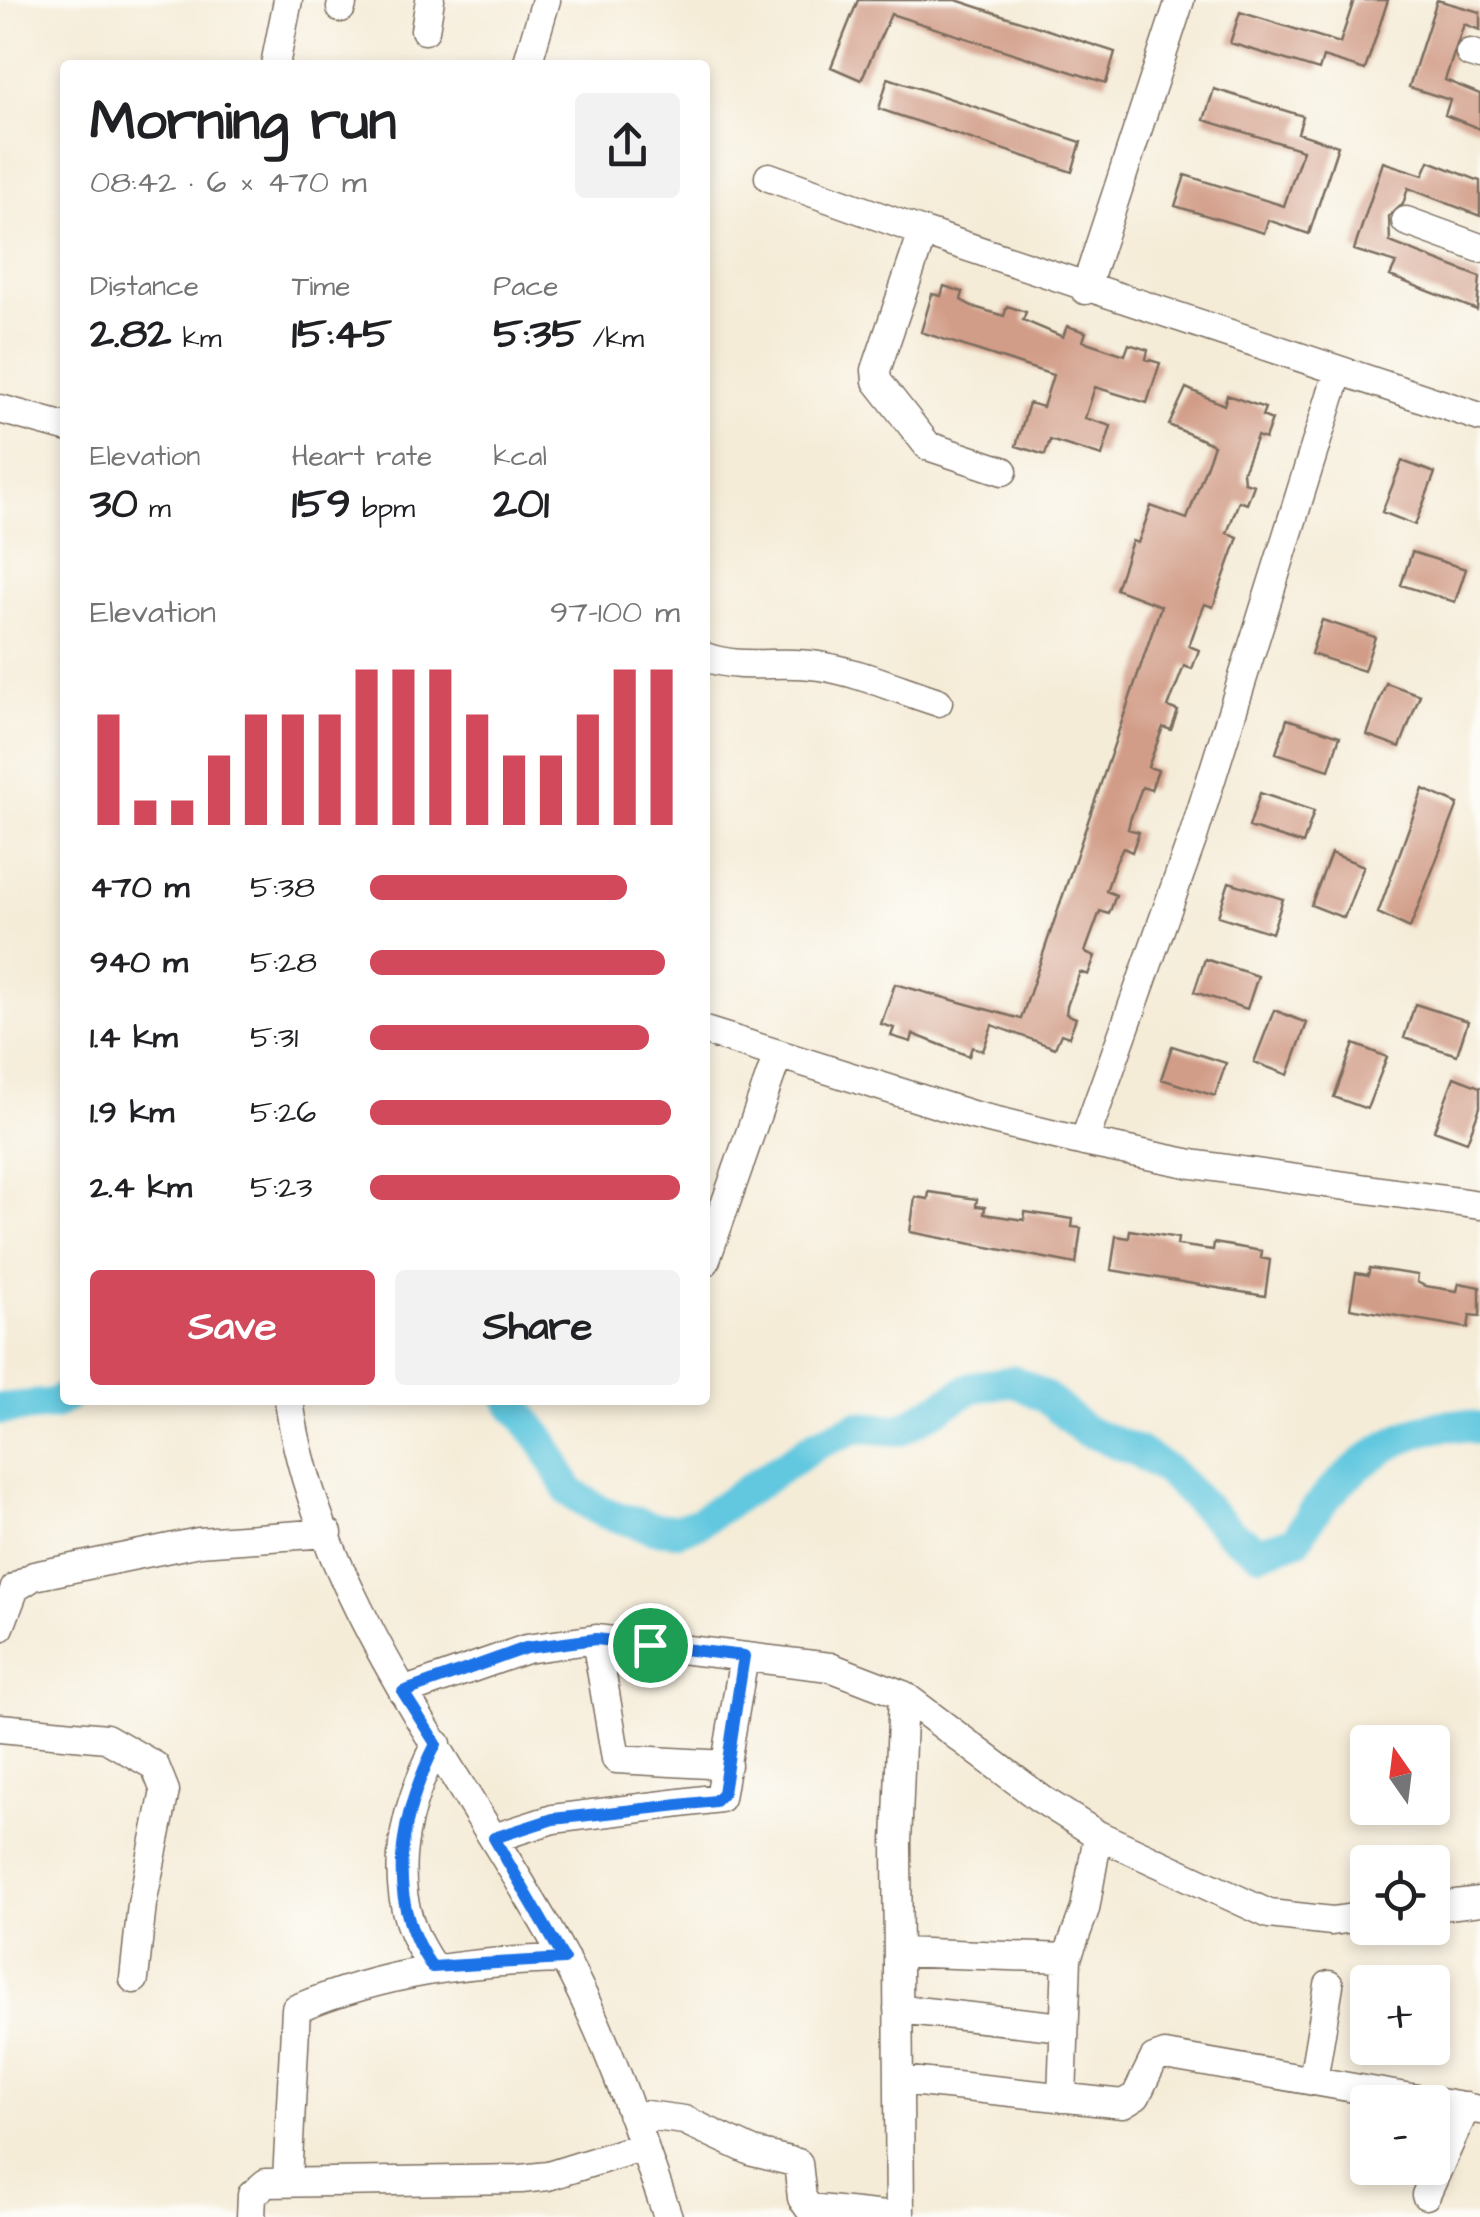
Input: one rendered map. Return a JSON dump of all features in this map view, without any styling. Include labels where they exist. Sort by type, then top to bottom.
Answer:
[{"type":"street","points":[[275,60],[288,0]]},
{"type":"street","points":[[425,30],[430,0]]},
{"type":"street","points":[[528,60],[546,0]]},
{"type":"street","points":[[1085,290],[1180,0]]},
{"type":"street","points":[[769,177],[1085,290],[1338,373],[1479,414]]},
{"type":"street","points":[[1406,220],[1480,248]]},
{"type":"street","points":[[924,232],[876,370],[877,381],[928,446],[1002,471]]},
{"type":"street","points":[[1084,1142],[1193,837],[1338,373]]},
{"type":"street","points":[[0,410],[60,426]]},
{"type":"street","points":[[710,659],[730,667],[777,661],[823,666],[938,702]]},
{"type":"street","points":[[710,1033],[972,1116],[1084,1142],[1192,1164],[1480,1205]]},
{"type":"street","points":[[710,1248],[778,1054]]},
{"type":"street","points":[[290,1405],[295,1448],[328,1533],[403,1692],[564,1959],[631,2113],[668,2217]]},
{"type":"street","points":[[2,1614],[15,1588],[34,1576],[199,1542],[328,1533]]},
{"type":"street","points":[[403,1692],[526,1648],[596,1639],[830,1667],[903,1695],[1041,1798],[1098,1835],[1269,1914],[1332,1922],[1350,1919]]},
{"type":"street","points":[[596,1639],[616,1758],[727,1766]]},
{"type":"street","points":[[494,1838],[553,1819],[715,1801],[723,1793],[744,1656]]},
{"type":"street","points":[[631,2113],[696,2124],[753,2152],[798,2163],[802,2198],[809,2208],[898,2217],[903,1695]]},
{"type":"street","points":[[0,1728],[106,1738],[156,1766],[165,1792],[142,1904],[134,1979]]},
{"type":"street","points":[[432,1967],[414,1942],[406,1920],[402,1846],[403,1826],[418,1779],[436,1744]]},
{"type":"street","points":[[1062,2098],[1067,1958],[1085,1909],[1098,1835]]},
{"type":"street","points":[[1450,1904],[1480,1901]]},
{"type":"street","points":[[898,1952],[1067,1958]]},
{"type":"street","points":[[287,2180],[296,2009],[334,1993],[432,1967],[564,1959]]},
{"type":"street","points":[[1313,2080],[1329,1985]]},
{"type":"street","points":[[898,2009],[1063,2028]]},
{"type":"street","points":[[900,2080],[1123,2104],[1136,2096],[1154,2058],[1165,2055],[1473,2108],[1426,2195]]},
{"type":"street","points":[[251,2217],[256,2188],[287,2180],[521,2179],[548,2176],[644,2146]]},
{"type":"building","points":[[858,0],[956,0],[1115,52],[1106,83],[891,14],[861,80],[831,67]]},
{"type":"building","points":[[1354,0],[1388,0],[1365,70],[1323,57],[1319,70],[1230,43],[1240,12],[1340,43]]},
{"type":"building","points":[[1437,0],[1480,12],[1480,30],[1464,24],[1445,80],[1480,94],[1480,129],[1445,115],[1450,100],[1409,87]]},
{"type":"building","points":[[888,78],[1081,142],[1072,172],[879,109]]},
{"type":"building","points":[[1214,89],[1303,116],[1298,133],[1338,146],[1309,234],[1268,220],[1264,233],[1175,206],[1185,175],[1284,206],[1303,150],[1204,120]]},
{"type":"building","points":[[1429,161],[1480,181],[1480,216],[1408,188],[1403,204],[1389,216],[1390,242],[1480,277],[1477,310],[1390,276],[1396,263],[1354,250],[1383,162],[1423,175]]},
{"type":"building","points":[[944,286],[963,292],[961,300],[974,307],[1004,316],[1007,306],[1026,312],[1023,320],[1063,337],[1067,326],[1086,332],[1083,341],[1125,355],[1129,344],[1148,350],[1146,359],[1160,363],[1147,403],[1095,387],[1085,418],[1111,426],[1102,456],[1050,440],[1045,455],[1016,446],[1029,403],[1043,407],[1053,375],[921,332],[932,294],[941,296]]},
{"type":"building","points":[[1186,388],[1224,405],[1227,395],[1265,408],[1262,416],[1272,420],[1265,439],[1257,436],[1243,472],[1244,482],[1254,485],[1247,504],[1239,501],[1227,533],[1238,537],[1213,607],[1205,604],[1189,646],[1199,650],[1192,669],[1184,666],[1168,707],[1178,711],[1171,730],[1163,727],[1148,767],[1158,770],[1151,790],[1142,787],[1130,820],[1128,829],[1139,832],[1132,852],[1123,848],[1116,862],[1106,891],[1116,895],[1109,914],[1100,911],[1085,952],[1095,956],[1088,975],[1080,972],[1067,1006],[1066,1014],[1076,1018],[1069,1037],[1061,1034],[1055,1048],[992,1025],[983,1051],[972,1047],[969,1056],[913,1034],[911,1042],[891,1036],[894,1028],[881,1024],[895,984],[1021,1019],[1161,606],[1116,589],[1132,541],[1138,543],[1151,506],[1187,519],[1214,445],[1169,425]]},
{"type":"building","points":[[1402,461],[1435,473],[1415,525],[1382,512]]},
{"type":"building","points":[[1412,552],[1466,569],[1455,602],[1401,585]]},
{"type":"building","points":[[1322,620],[1375,637],[1364,671],[1311,654]]},
{"type":"building","points":[[1386,683],[1420,695],[1400,747],[1367,735]]},
{"type":"building","points":[[1287,719],[1340,736],[1329,770],[1276,753]]},
{"type":"building","points":[[1423,789],[1458,804],[1410,928],[1378,913]]},
{"type":"building","points":[[1260,793],[1314,811],[1303,844],[1249,827]]},
{"type":"building","points":[[1331,853],[1364,866],[1344,918],[1311,905]]},
{"type":"building","points":[[1229,882],[1283,899],[1272,933],[1218,916]]},
{"type":"building","points":[[1205,959],[1258,976],[1247,1009],[1194,992]]},
{"type":"building","points":[[1415,1004],[1468,1021],[1457,1055],[1404,1038]]},
{"type":"building","points":[[1274,1010],[1307,1023],[1288,1075],[1254,1062]]},
{"type":"building","points":[[1354,1044],[1387,1057],[1367,1109],[1334,1097]]},
{"type":"building","points":[[1172,1046],[1226,1063],[1215,1096],[1161,1079]]},
{"type":"building","points":[[1454,1077],[1480,1087],[1480,1107],[1467,1142],[1434,1130]]},
{"type":"building","points":[[929,1192],[977,1199],[976,1206],[985,1207],[984,1214],[1024,1220],[1025,1212],[1073,1219],[1072,1227],[1081,1228],[1076,1264],[910,1232],[915,1197],[928,1199]]},
{"type":"building","points":[[1130,1230],[1178,1238],[1177,1245],[1213,1250],[1214,1243],[1262,1251],[1261,1258],[1270,1260],[1265,1296],[1111,1270],[1116,1236],[1129,1238]]},
{"type":"building","points":[[1370,1268],[1418,1275],[1417,1282],[1425,1286],[1457,1291],[1459,1283],[1480,1287],[1480,1316],[1470,1315],[1468,1328],[1350,1308],[1356,1273],[1368,1275]]},
{"type":"waterway","points":[[514,1405],[543,1441],[570,1492],[602,1512],[653,1528],[678,1530],[699,1522],[817,1444],[857,1427],[901,1430],[973,1387],[1014,1381],[1045,1397],[1084,1430],[1137,1451],[1168,1471],[1232,1534],[1260,1552],[1297,1539],[1349,1474],[1400,1440],[1427,1429],[1454,1425],[1480,1429]]},
{"type":"waterway","points":[[0,1409],[60,1400]]},
{"type":"route","points":[[596,1639],[650,1645],[744,1656],[720,1798],[553,1819],[494,1838],[564,1959],[432,1967],[414,1942],[404,1908],[402,1846],[403,1826],[418,1779],[436,1744],[403,1692],[526,1648],[596,1639]]}]
